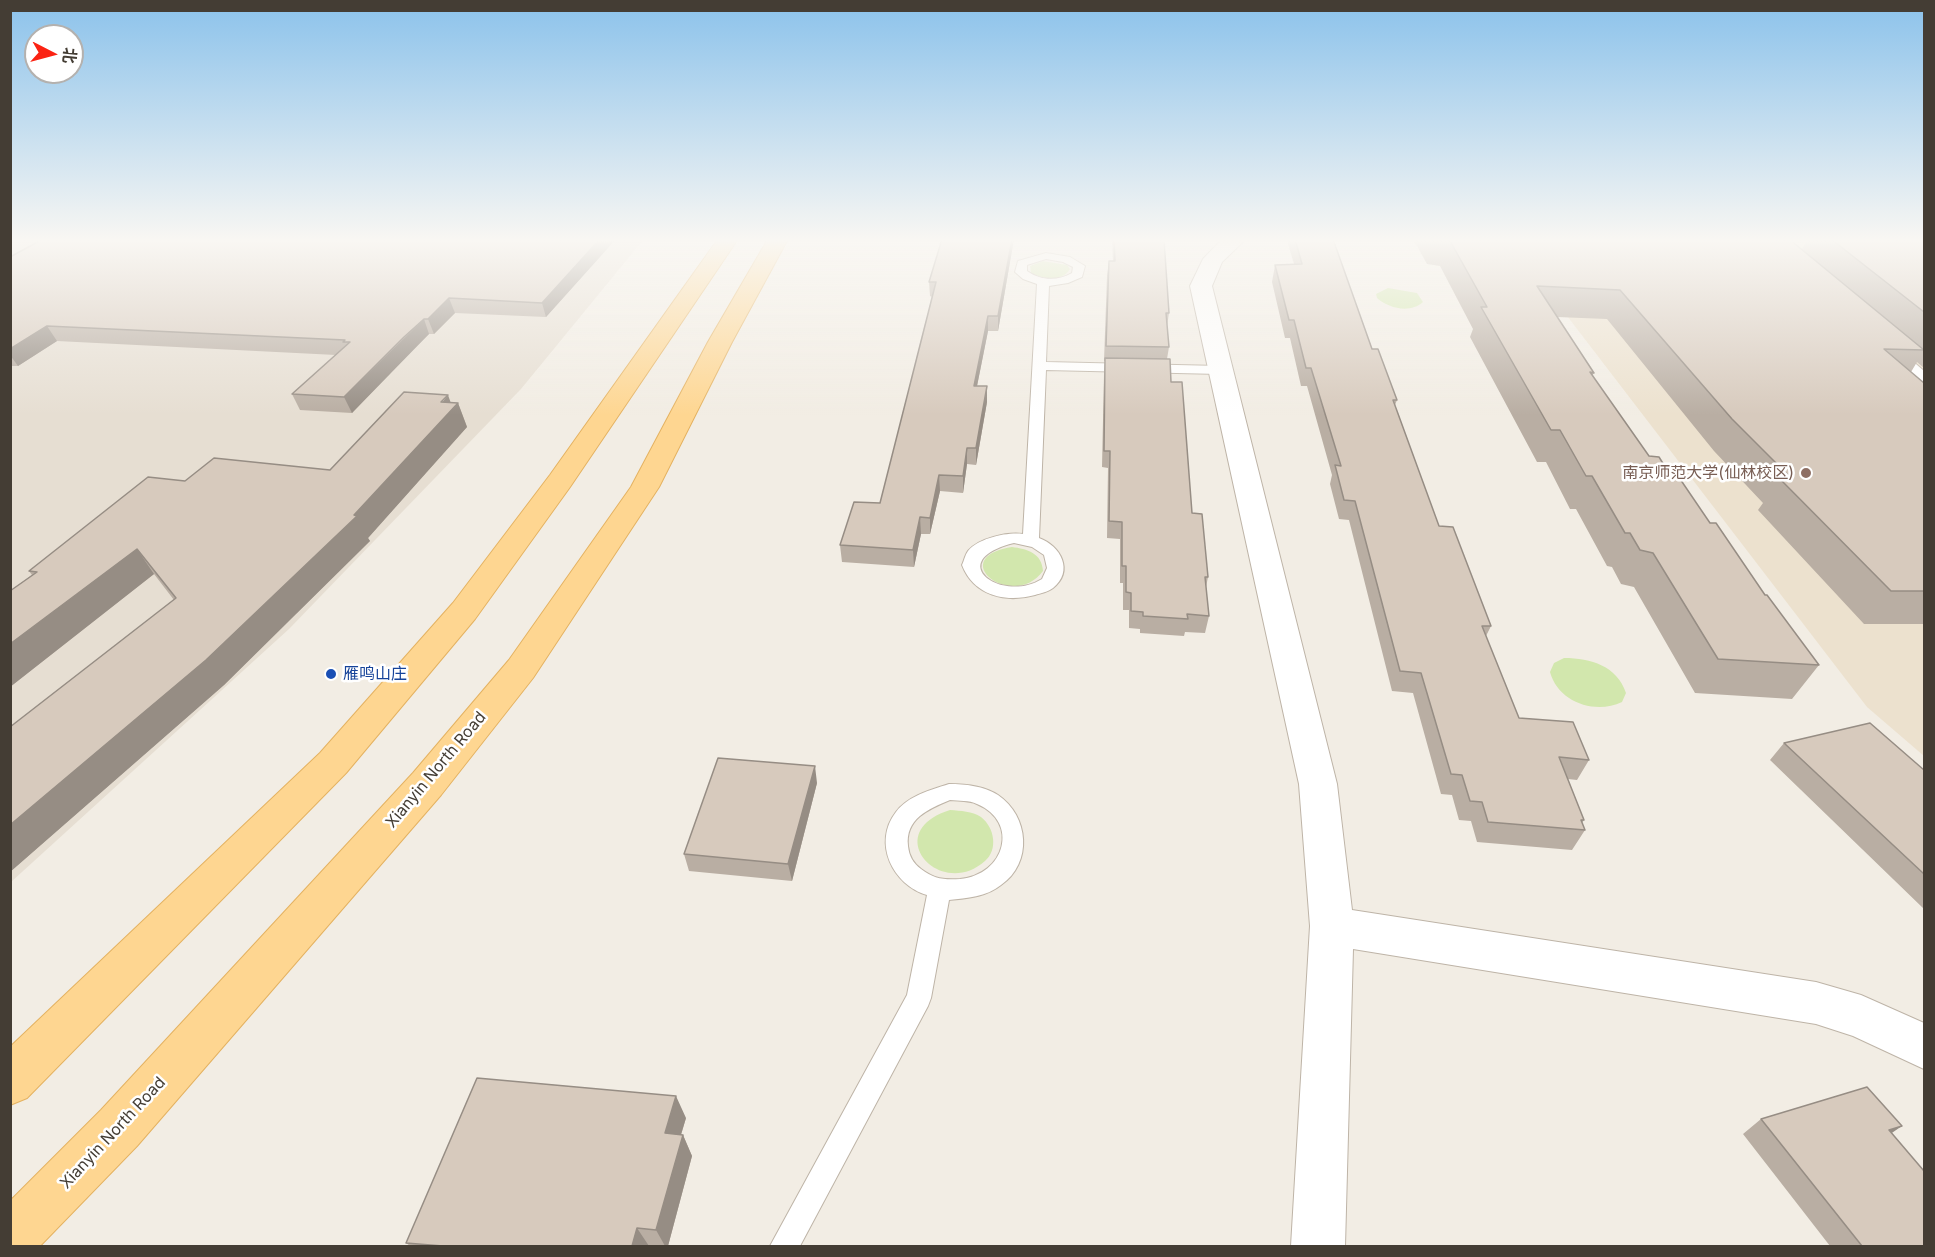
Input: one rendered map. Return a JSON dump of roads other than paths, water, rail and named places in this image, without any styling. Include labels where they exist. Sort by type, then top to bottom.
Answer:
[{"type":"main road","points":[[10,1081],[333,763],[456,620],[560,481],[687,298]]},
{"type":"main road","name":"Xianyin North Road","points":[[10,1239],[119,1128],[427,784],[521,669],[645,487],[745,298]]},
{"type":"street","points":[[1204,298],[1318,784],[1332,926],[1318,1246]]},
{"type":"street","points":[[1862,330],[1924,382]]},
{"type":"street","points":[[1332,926],[1816,1003],[1861,1017],[1924,1046]]},
{"type":"lane","points":[[1030,540],[1042,298]]},
{"type":"lane","points":[[1039,366],[1220,370]]},
{"type":"lane","points":[[1014,538],[1030,540],[1044,547],[1053,556],[1057,566],[1054,577],[1045,586],[1021,593],[996,591],[982,584],[972,574],[970,564],[974,553],[984,545],[1014,538]]},
{"type":"lane","points":[[949,792],[969,793],[987,799],[1002,811],[1011,826],[1014,843],[1010,860],[998,875],[981,886],[961,891],[939,890],[919,882],[904,869],[896,854],[895,845],[900,819],[913,806],[929,796],[949,792]]},
{"type":"lane","points":[[784,1246],[919,998],[939,890]]},
{"type":"place","name":"南京师范大学(仙林校区)","points":[[1806,473]]},
{"type":"place","name":"雁鸣山庄","points":[[331,674]]}]
